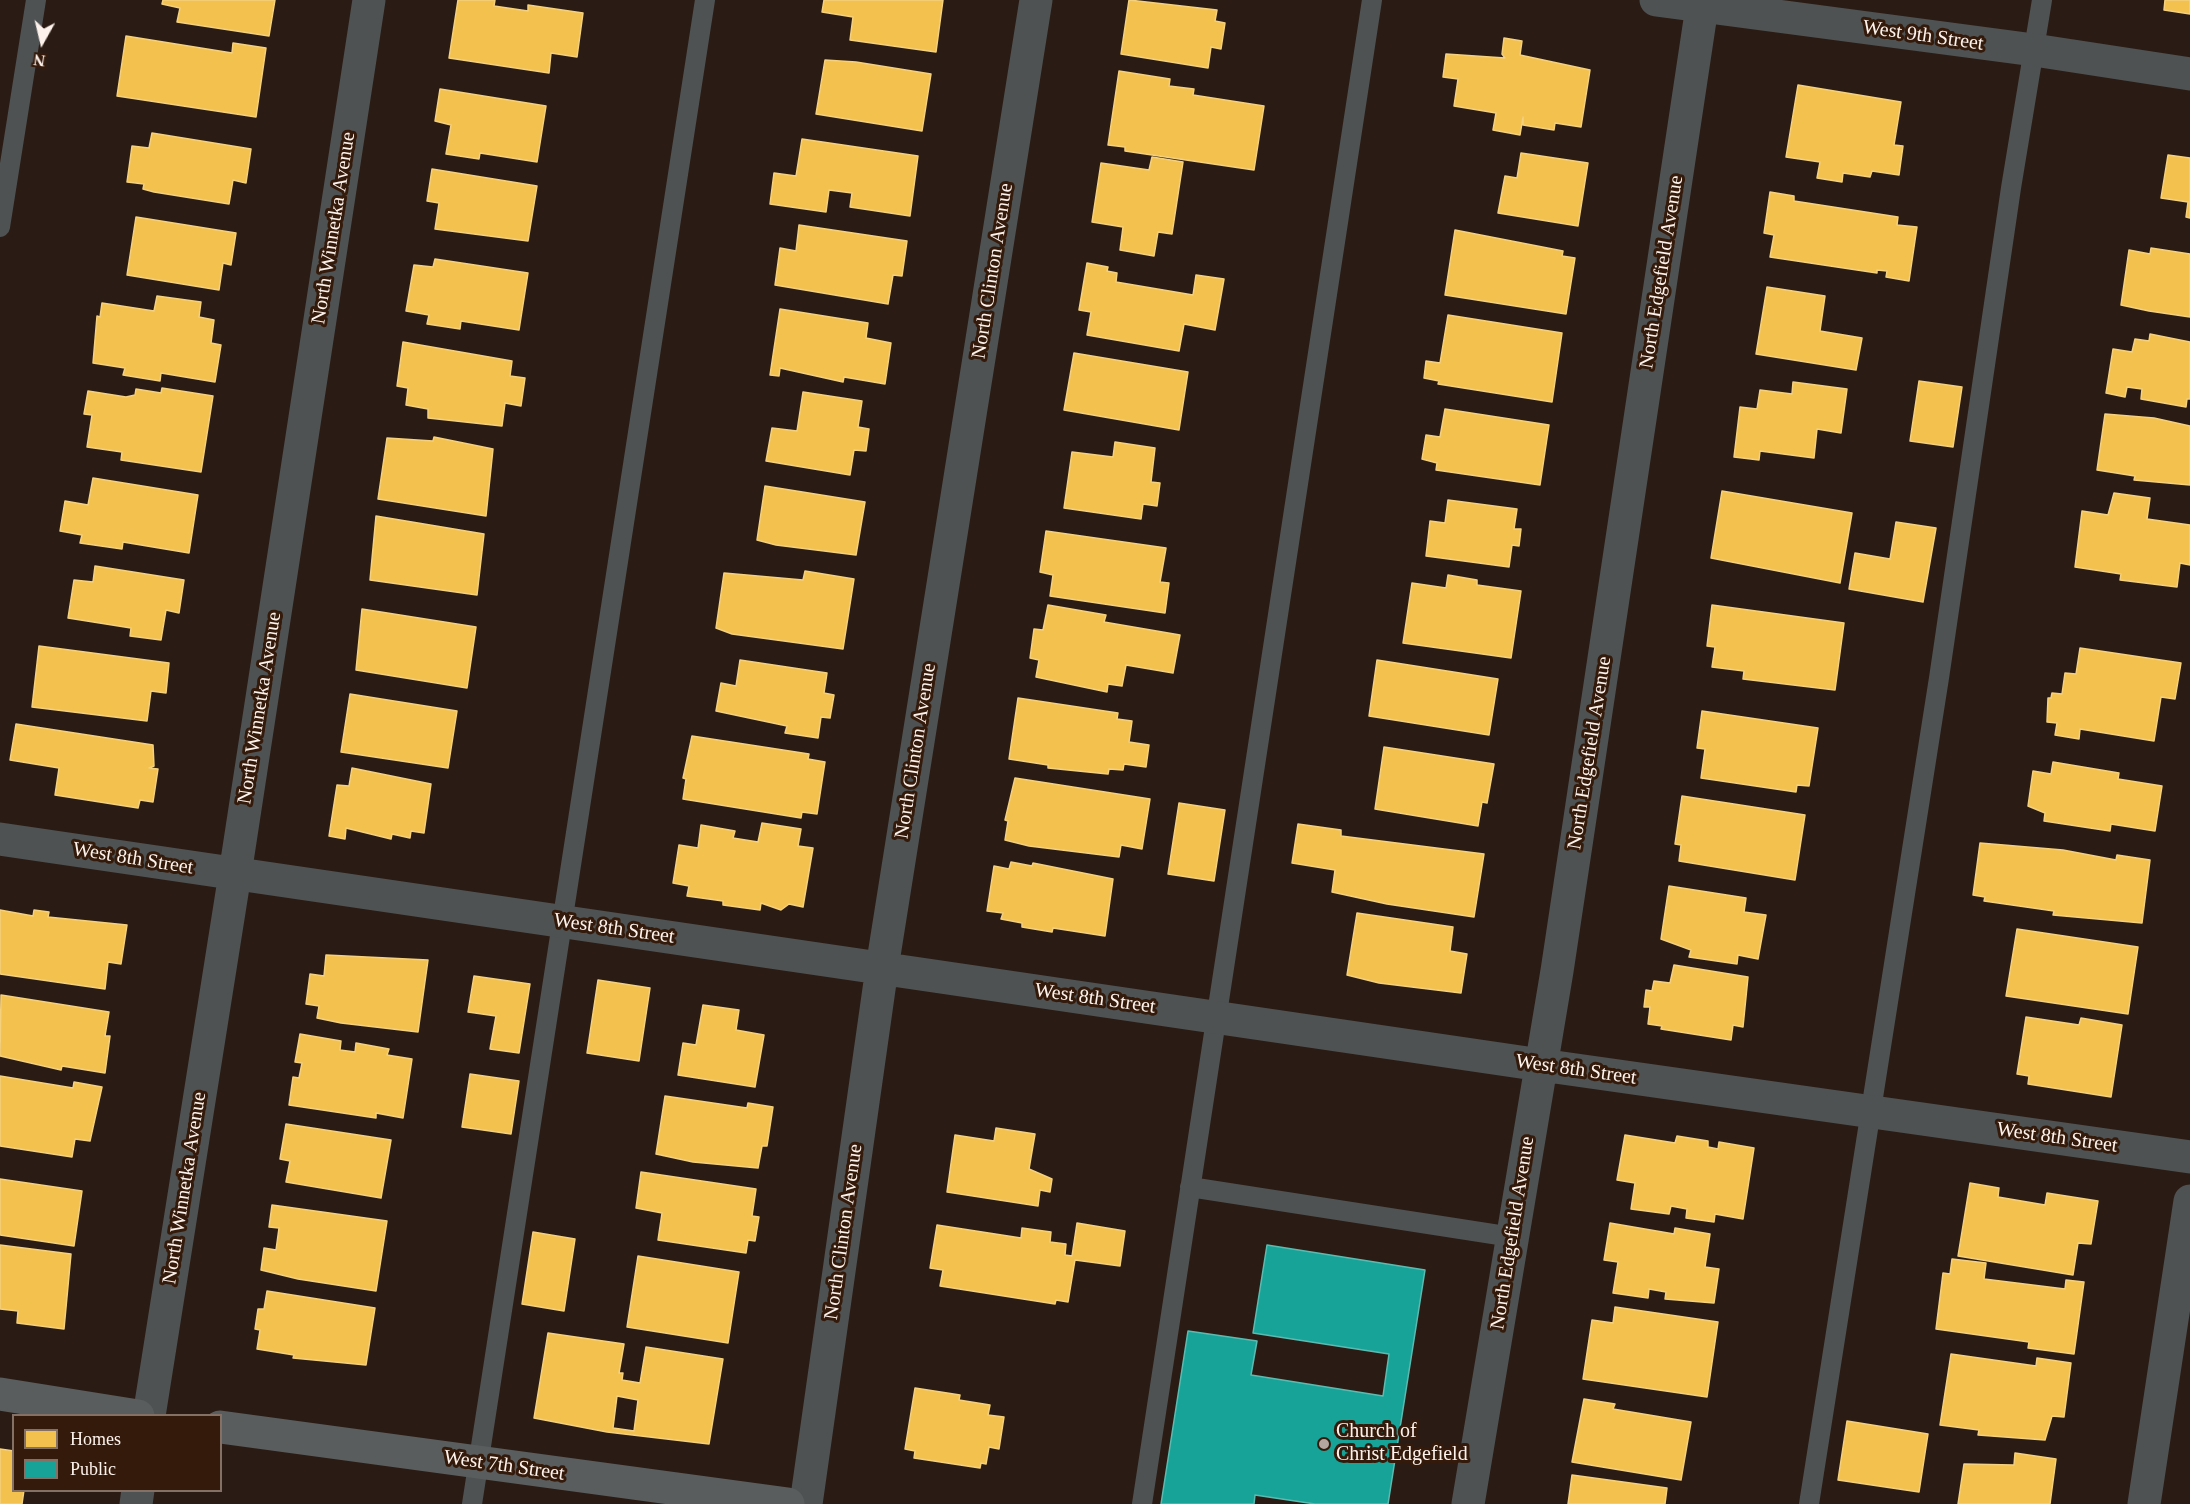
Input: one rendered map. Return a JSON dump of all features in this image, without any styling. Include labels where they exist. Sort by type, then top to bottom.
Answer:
[{"type":"street","name":"North Winnetka Avenue","points":[[149,1414],[369,0]]},
{"type":"street","name":"North Clinton Avenue","points":[[806,1504],[882,968],[1036,0]]},
{"type":"street","name":"West 9th Street","points":[[1656,0],[1703,3],[2190,74]]},
{"type":"street","name":"North Edgefield Avenue","points":[[1468,1504],[1563,936],[1703,3]]},
{"type":"street","name":"West 8th Street","points":[[0,838],[1541,1065],[2190,1157]]},
{"type":"street","points":[[2144,1504],[2190,1201]]},
{"type":"street","points":[[0,1394],[125,1414]]},
{"type":"street","name":"West 7th Street","points":[[222,1427],[788,1504]]},
{"type":"lane","points":[[0,227],[36,0]]},
{"type":"lane","points":[[472,1504],[705,0]]},
{"type":"lane","points":[[1142,1504],[1372,0]]},
{"type":"lane","points":[[1809,1504],[1939,678],[2011,188],[2042,0]]},
{"type":"lane","points":[[1190,1187],[1512,1237]]},
{"type":"building: Homes","points":[[163,0],[275,0],[269,36],[177,22],[180,8],[162,4]]},
{"type":"building: Homes","points":[[458,0],[495,0],[494,6],[528,11],[528,5],[583,13],[577,57],[551,53],[549,73],[449,58]]},
{"type":"building: Homes","points":[[824,0],[943,0],[936,52],[850,40],[853,17],[822,12]]},
{"type":"building: Homes","points":[[1129,0],[1217,10],[1215,21],[1225,23],[1221,49],[1211,47],[1208,68],[1121,54]]},
{"type":"building: Homes","points":[[2165,0],[2190,0],[2190,14],[2164,10]]},
{"type":"building: Homes","points":[[126,36],[232,53],[233,43],[266,48],[256,117],[117,96]]},
{"type":"building: Homes","points":[[1504,38],[1522,41],[1520,55],[1590,70],[1581,127],[1555,123],[1554,130],[1523,125],[1523,117],[1520,135],[1493,130],[1496,113],[1454,106],[1458,79],[1443,77],[1446,54],[1505,58],[1502,54]]},
{"type":"building: Homes","points":[[825,60],[856,62],[931,74],[922,131],[816,114]]},
{"type":"building: Homes","points":[[1119,71],[1170,79],[1169,86],[1194,89],[1193,95],[1264,106],[1254,170],[1125,151],[1125,147],[1108,145]]},
{"type":"building: Homes","points":[[1798,85],[1901,102],[1894,145],[1903,146],[1899,175],[1872,171],[1870,177],[1843,173],[1842,182],[1817,178],[1820,162],[1786,157]]},
{"type":"building: Homes","points":[[440,89],[546,106],[537,162],[480,153],[479,159],[446,154],[451,125],[435,121]]},
{"type":"building: Homes","points":[[152,133],[251,149],[246,183],[233,180],[229,204],[154,192],[143,189],[144,184],[127,182],[132,146],[149,148]]},
{"type":"building: Homes","points":[[802,139],[918,156],[910,216],[850,207],[852,193],[829,190],[826,212],[770,204],[774,173],[796,176]]},
{"type":"building: Homes","points":[[1521,153],[1588,163],[1578,226],[1498,213],[1505,176],[1517,178]]},
{"type":"building: Homes","points":[[2168,155],[2190,158],[2190,218],[2186,217],[2188,202],[2161,198]]},
{"type":"building: Homes","points":[[1152,157],[1183,162],[1172,234],[1158,232],[1154,256],[1120,250],[1123,227],[1092,222],[1101,163],[1149,170]]},
{"type":"building: Homes","points":[[432,169],[537,186],[528,241],[435,229],[439,203],[427,201]]},
{"type":"building: Homes","points":[[1770,192],[1794,196],[1794,201],[1898,217],[1897,225],[1917,227],[1909,281],[1886,277],[1887,271],[1877,270],[1877,273],[1770,257],[1774,235],[1764,233]]},
{"type":"building: Homes","points":[[136,217],[236,233],[231,265],[223,263],[219,290],[127,275]]},
{"type":"building: Homes","points":[[799,225],[907,241],[902,276],[893,275],[888,304],[775,285],[780,248],[796,251]]},
{"type":"building: Homes","points":[[1455,230],[1563,251],[1562,256],[1575,258],[1566,314],[1445,295]]},
{"type":"building: Homes","points":[[2151,248],[2190,254],[2190,317],[2121,305],[2129,250],[2150,254]]},
{"type":"building: Homes","points":[[435,259],[528,273],[519,330],[461,321],[460,329],[427,324],[429,315],[406,311],[414,265],[433,267]]},
{"type":"building: Homes","points":[[1087,263],[1108,267],[1107,271],[1117,273],[1116,282],[1193,295],[1196,275],[1224,279],[1215,330],[1184,324],[1179,351],[1087,335],[1091,312],[1079,310]]},
{"type":"building: Homes","points":[[1767,287],[1825,296],[1820,331],[1862,338],[1856,370],[1756,354]]},
{"type":"building: Homes","points":[[157,296],[201,302],[199,317],[214,320],[211,343],[221,345],[215,382],[161,373],[160,381],[123,375],[125,368],[93,363],[97,316],[100,317],[102,303],[154,311]]},
{"type":"building: Homes","points":[[780,309],[868,323],[866,338],[891,343],[885,384],[844,377],[843,382],[780,368],[779,376],[770,375]]},
{"type":"building: Homes","points":[[1448,315],[1562,333],[1552,402],[1438,384],[1439,381],[1424,378],[1426,361],[1440,363]]},
{"type":"building: Homes","points":[[2150,334],[2190,342],[2190,399],[2187,399],[2186,407],[2141,399],[2142,389],[2127,387],[2125,397],[2106,393],[2113,349],[2132,352],[2135,339],[2149,341]]},
{"type":"building: Homes","points":[[403,342],[512,361],[510,376],[525,378],[521,406],[505,403],[502,426],[428,418],[428,409],[406,405],[408,388],[397,386]]},
{"type":"building: Homes","points":[[1074,353],[1188,372],[1179,430],[1064,410]]},
{"type":"building: Homes","points":[[1919,381],[1962,387],[1953,447],[1910,441]]},
{"type":"building: Homes","points":[[1793,382],[1847,389],[1841,433],[1817,429],[1814,458],[1760,451],[1759,460],[1734,457],[1740,407],[1757,409],[1760,390],[1792,394]]},
{"type":"building: Homes","points":[[162,388],[213,396],[201,472],[121,460],[122,452],[87,447],[92,415],[84,414],[88,391],[126,397],[135,395],[136,389],[161,393]]},
{"type":"building: Homes","points":[[803,392],[862,401],[858,427],[869,429],[866,451],[854,450],[850,475],[766,461],[772,428],[797,431]]},
{"type":"building: Homes","points":[[1445,409],[1549,425],[1540,485],[1436,470],[1437,463],[1422,459],[1426,435],[1440,437]]},
{"type":"building: Homes","points":[[2105,414],[2154,418],[2190,426],[2190,485],[2134,480],[2135,476],[2097,470]]},
{"type":"building: Homes","points":[[434,437],[493,449],[486,516],[378,499],[387,438],[433,441]]},
{"type":"building: Homes","points":[[1115,442],[1155,448],[1151,482],[1160,483],[1157,506],[1143,504],[1141,519],[1064,508],[1072,452],[1113,457]]},
{"type":"building: Homes","points":[[93,478],[198,495],[189,553],[123,542],[122,549],[80,543],[82,535],[60,531],[65,501],[88,505]]},
{"type":"building: Homes","points":[[765,486],[865,502],[856,555],[776,545],[757,540]]},
{"type":"building: Homes","points":[[1722,491],[1852,513],[1840,583],[1711,558]]},
{"type":"building: Homes","points":[[2114,493],[2150,498],[2147,519],[2190,525],[2190,565],[2180,563],[2177,587],[2120,580],[2121,574],[2075,567],[2082,511],[2108,515]]},
{"type":"building: Homes","points":[[1448,500],[1517,509],[1514,529],[1521,529],[1519,546],[1512,545],[1509,567],[1426,556],[1430,521],[1445,523]]},
{"type":"building: Homes","points":[[376,516],[484,534],[477,595],[370,580]]},
{"type":"building: Homes","points":[[1896,522],[1936,528],[1923,602],[1849,589],[1855,553],[1890,559]]},
{"type":"building: Homes","points":[[1046,531],[1166,548],[1160,582],[1169,583],[1165,613],[1050,596],[1053,575],[1040,572]]},
{"type":"building: Homes","points":[[95,566],[184,580],[179,613],[166,610],[161,640],[130,636],[131,628],[68,618],[74,580],[93,582]]},
{"type":"building: Homes","points":[[805,571],[854,579],[843,649],[732,634],[716,628],[724,573],[803,580]]},
{"type":"building: Homes","points":[[1448,575],[1477,580],[1477,585],[1521,591],[1511,658],[1403,643],[1412,583],[1446,588]]},
{"type":"building: Homes","points":[[1048,605],[1106,615],[1104,622],[1180,635],[1173,673],[1126,665],[1122,686],[1108,684],[1107,692],[1036,677],[1039,660],[1030,658],[1034,629],[1043,630]]},
{"type":"building: Homes","points":[[1712,605],[1844,623],[1835,690],[1743,679],[1744,671],[1712,667],[1715,647],[1707,646]]},
{"type":"building: Homes","points":[[362,609],[476,627],[467,688],[356,670]]},
{"type":"building: Homes","points":[[39,646],[169,663],[166,693],[151,691],[147,721],[32,707]]},
{"type":"building: Homes","points":[[2080,648],[2181,663],[2175,699],[2161,697],[2154,741],[2080,729],[2079,739],[2055,735],[2057,723],[2047,722],[2048,698],[2051,698],[2052,693],[2062,694],[2065,673],[2076,674]]},
{"type":"building: Homes","points":[[740,660],[827,673],[824,693],[834,695],[830,718],[821,717],[818,738],[785,733],[787,726],[716,711],[721,683],[736,686]]},
{"type":"building: Homes","points":[[1377,660],[1498,679],[1489,735],[1369,716]]},
{"type":"building: Homes","points":[[350,694],[457,711],[448,768],[341,752]]},
{"type":"building: Homes","points":[[1018,698],[1118,713],[1117,719],[1132,721],[1129,742],[1149,745],[1146,767],[1124,764],[1123,770],[1109,769],[1108,774],[1048,768],[1048,765],[1009,759]]},
{"type":"building: Homes","points":[[1702,711],[1818,728],[1809,786],[1797,785],[1796,792],[1701,778],[1705,749],[1697,748]]},
{"type":"building: Homes","points":[[16,724],[153,745],[154,766],[149,768],[158,769],[153,802],[140,800],[138,808],[55,795],[59,768],[10,760]]},
{"type":"building: Homes","points":[[692,736],[809,754],[808,759],[825,762],[817,814],[802,812],[801,818],[683,799],[686,779],[683,778]]},
{"type":"building: Homes","points":[[1384,747],[1494,764],[1487,803],[1482,802],[1478,826],[1375,809]]},
{"type":"building: Homes","points":[[2053,762],[2119,773],[2118,779],[2162,786],[2155,831],[2111,824],[2110,831],[2044,821],[2045,813],[2028,806],[2033,771],[2051,774]]},
{"type":"building: Homes","points":[[352,768],[431,784],[424,833],[411,831],[410,838],[392,834],[391,839],[346,828],[345,839],[329,836],[337,785],[349,786]]},
{"type":"building: Homes","points":[[1015,778],[1150,799],[1142,849],[1121,845],[1119,857],[1029,846],[1005,840],[1008,821],[1005,820]]},
{"type":"building: Homes","points":[[1682,796],[1805,815],[1795,880],[1679,861],[1681,845],[1675,844]]},
{"type":"building: Homes","points":[[1179,803],[1225,810],[1214,881],[1168,874]]},
{"type":"building: Homes","points":[[762,823],[801,829],[798,846],[813,848],[803,907],[789,904],[781,910],[761,903],[760,910],[723,905],[723,901],[687,896],[689,886],[673,883],[679,845],[698,848],[701,825],[735,831],[733,838],[758,842]]},
{"type":"building: Homes","points":[[1298,824],[1341,830],[1341,836],[1484,854],[1474,917],[1387,904],[1332,892],[1335,870],[1292,863]]},
{"type":"building: Homes","points":[[1980,843],[2063,850],[2116,860],[2117,855],[2150,860],[2142,923],[2053,915],[2054,911],[1984,901],[1985,897],[1973,895]]},
{"type":"building: Homes","points":[[1011,862],[1032,866],[1033,863],[1113,879],[1105,936],[1053,928],[1052,932],[1022,927],[1022,923],[1001,919],[1003,913],[987,911],[994,866],[1009,869]]},
{"type":"building: Homes","points":[[1669,886],[1746,898],[1744,912],[1766,915],[1758,959],[1738,955],[1737,964],[1689,957],[1691,950],[1661,939]]},
{"type":"building: Homes","points":[[0,910],[33,916],[34,910],[49,912],[48,917],[127,925],[121,964],[108,962],[105,989],[0,974]]},
{"type":"building: Homes","points":[[1357,913],[1453,927],[1450,951],[1467,954],[1461,993],[1379,983],[1347,975]]},
{"type":"building: Homes","points":[[2017,929],[2138,947],[2128,1014],[2006,996]]},
{"type":"building: Homes","points":[[326,955],[428,960],[418,1032],[317,1018],[319,1006],[306,1004],[310,974],[324,976]]},
{"type":"building: Homes","points":[[1674,965],[1748,977],[1743,1027],[1733,1025],[1731,1040],[1661,1029],[1662,1026],[1648,1024],[1650,1007],[1644,1007],[1646,990],[1652,991],[1654,981],[1670,983]]},
{"type":"building: Homes","points":[[474,976],[530,984],[519,1053],[490,1049],[496,1016],[468,1012]]},
{"type":"building: Homes","points":[[598,980],[650,988],[639,1061],[587,1053]]},
{"type":"building: Homes","points":[[1,995],[109,1012],[105,1036],[110,1036],[105,1073],[62,1066],[61,1070],[0,1056]]},
{"type":"building: Homes","points":[[703,1005],[739,1010],[736,1030],[764,1035],[755,1087],[678,1075],[683,1043],[696,1045]]},
{"type":"building: Homes","points":[[2026,1017],[2079,1025],[2081,1018],[2122,1025],[2111,1097],[2028,1084],[2029,1076],[2017,1074]]},
{"type":"building: Homes","points":[[300,1034],[341,1041],[340,1050],[355,1052],[356,1043],[389,1049],[387,1055],[412,1059],[403,1118],[376,1113],[376,1118],[289,1105],[293,1077],[299,1078],[302,1063],[295,1062]]},
{"type":"building: Homes","points":[[470,1074],[519,1081],[511,1134],[462,1127]]},
{"type":"building: Homes","points":[[0,1076],[73,1088],[74,1082],[102,1087],[90,1141],[75,1139],[72,1157],[0,1146]]},
{"type":"building: Homes","points":[[665,1096],[747,1108],[748,1103],[773,1107],[767,1146],[762,1146],[758,1168],[693,1162],[656,1154]]},
{"type":"building: Homes","points":[[286,1124],[391,1140],[381,1198],[286,1182],[290,1161],[280,1159]]},
{"type":"building: Homes","points":[[996,1128],[1035,1134],[1029,1169],[1052,1179],[1050,1192],[1040,1190],[1038,1206],[947,1192],[955,1135],[994,1141]]},
{"type":"building: Homes","points":[[1625,1135],[1675,1143],[1677,1136],[1708,1141],[1708,1147],[1718,1149],[1719,1142],[1754,1148],[1743,1219],[1715,1214],[1714,1222],[1686,1218],[1687,1209],[1671,1206],[1669,1214],[1631,1209],[1635,1183],[1617,1180]]},
{"type":"building: Homes","points":[[641,1172],[756,1189],[752,1216],[759,1217],[755,1241],[748,1240],[746,1253],[658,1240],[662,1213],[636,1208]]},
{"type":"building: Homes","points":[[0,1179],[82,1191],[74,1246],[0,1235]]},
{"type":"building: Homes","points":[[1970,1183],[1999,1188],[1998,1197],[2045,1205],[2047,1193],[2098,1201],[2091,1244],[2078,1243],[2073,1275],[1958,1256]]},
{"type":"building: Homes","points":[[272,1205],[387,1221],[376,1291],[298,1279],[261,1270],[264,1248],[276,1250],[279,1228],[269,1227]]},
{"type":"building: Homes","points":[[1077,1223],[1125,1231],[1120,1266],[1075,1260],[1068,1302],[1056,1300],[1055,1304],[940,1286],[943,1270],[930,1268],[937,1225],[1021,1238],[1022,1228],[1051,1232],[1050,1242],[1066,1244],[1065,1255],[1072,1256]]},
{"type":"building: Homes","points":[[1610,1223],[1674,1234],[1675,1228],[1710,1234],[1705,1267],[1719,1269],[1714,1303],[1665,1299],[1666,1292],[1649,1289],[1648,1298],[1613,1293],[1618,1262],[1604,1260]]},
{"type":"building: Homes","points":[[533,1232],[575,1239],[564,1311],[522,1304]]},
{"type":"building: Homes","points":[[0,1245],[71,1254],[64,1329],[17,1323],[18,1311],[0,1309]]},
{"type":"building: Homes","points":[[638,1256],[739,1272],[728,1343],[627,1327]]},
{"type":"building: Homes","points":[[1952,1259],[1986,1263],[1984,1279],[2065,1289],[2066,1280],[2084,1282],[2074,1354],[2028,1348],[2029,1342],[1936,1329],[1943,1273],[1950,1274]]},
{"type":"building: Homes","points":[[267,1291],[375,1308],[366,1365],[293,1358],[294,1355],[257,1349],[260,1330],[255,1329],[258,1309],[264,1309]]},
{"type":"building: Homes","points":[[1615,1307],[1718,1322],[1707,1397],[1583,1379],[1592,1320],[1613,1323]]},
{"type":"building: Homes","points":[[548,1333],[624,1344],[619,1373],[623,1373],[622,1380],[640,1383],[646,1347],[723,1359],[709,1444],[607,1432],[534,1418]],"holes":[[[617,1396],[638,1400],[634,1431],[613,1428]]]},
{"type":"building: Homes","points":[[1951,1354],[2036,1366],[2037,1358],[2071,1363],[2064,1417],[2052,1416],[2045,1440],[1978,1435],[1979,1430],[1940,1425]]},
{"type":"building: Homes","points":[[915,1388],[960,1395],[959,1400],[990,1405],[988,1415],[1004,1417],[999,1449],[989,1447],[986,1464],[981,1463],[980,1468],[914,1458],[915,1451],[905,1449]]},
{"type":"building: Homes","points":[[1584,1399],[1615,1404],[1613,1409],[1691,1422],[1681,1480],[1572,1462]]},
{"type":"building: Homes","points":[[1847,1421],[1928,1434],[1919,1492],[1838,1480]]},
{"type":"building: Homes","points":[[0,1449],[12,1451],[12,1492],[24,1492],[22,1504],[0,1504]]},
{"type":"building: Homes","points":[[2015,1453],[2056,1459],[2050,1504],[1958,1504],[1964,1464],[2014,1465]]},
{"type":"building: Homes","points":[[1572,1475],[1667,1488],[1665,1504],[1568,1504]]},
{"type":"building: Public","points":[[1267,1245],[1425,1270],[1388,1504],[1315,1504],[1255,1495],[1254,1504],[1161,1504],[1188,1331],[1257,1341],[1251,1375],[1383,1396],[1389,1354],[1253,1333]]},
{"type":"place","name":"Church of Christ Edgefield","points":[[1324,1444]]}]
